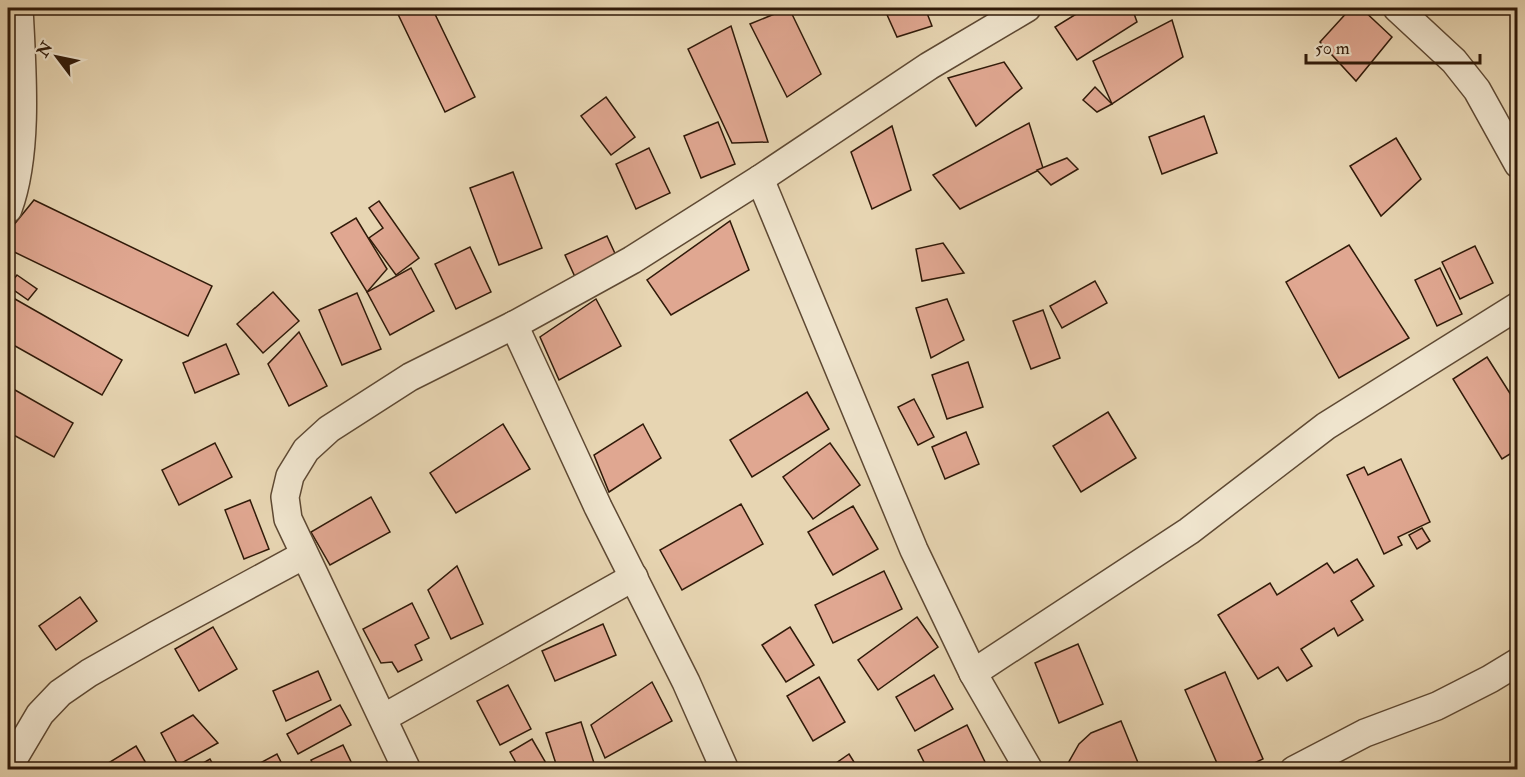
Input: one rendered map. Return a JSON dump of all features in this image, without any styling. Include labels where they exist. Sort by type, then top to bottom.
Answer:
[{"type":"street","points":[[8,209],[18,159],[22,116],[19,8]]},
{"type":"street","points":[[407,770],[288,519],[285,497],[290,476],[306,450],[329,429],[399,383],[514,325],[632,261],[929,66],[1026,8]]},
{"type":"street","points":[[1397,8],[1454,61],[1477,90],[1518,164]]},
{"type":"street","points":[[760,179],[914,550],[974,673],[1029,770]]},
{"type":"street","points":[[974,673],[1188,531],[1326,426],[1518,306]]},
{"type":"street","points":[[514,325],[598,507],[686,682],[725,770]]},
{"type":"street","points":[[8,768],[40,714],[60,693],[156,635],[304,555]]},
{"type":"street","points":[[383,718],[634,577]]},
{"type":"street","points":[[1294,770],[1365,733],[1437,706],[1518,662]]},
{"type":"building","points":[[395,8],[432,8],[475,97],[445,112]]},
{"type":"building","points":[[789,8],[821,74],[787,97],[750,24]]},
{"type":"building","points":[[884,8],[925,8],[932,26],[897,37]]},
{"type":"building","points":[[1086,8],[1132,8],[1137,22],[1077,60],[1055,27]]},
{"type":"building","points":[[1351,8],[1361,8],[1392,37],[1356,81],[1320,42]]},
{"type":"building","points":[[1172,20],[1183,57],[1112,104],[1093,61]]},
{"type":"building","points":[[731,26],[768,142],[732,143],[688,49]]},
{"type":"building","points":[[1004,62],[1022,88],[976,126],[948,78]]},
{"type":"building","points":[[1095,87],[1112,104],[1097,112],[1083,100]]},
{"type":"building","points":[[606,97],[635,137],[611,155],[581,116]]},
{"type":"building","points":[[1204,116],[1217,153],[1162,174],[1149,137]]},
{"type":"building","points":[[718,122],[735,164],[701,178],[684,136]]},
{"type":"building","points":[[1029,123],[1043,168],[960,209],[933,175]]},
{"type":"building","points":[[892,126],[911,190],[872,209],[851,152]]},
{"type":"building","points":[[1396,138],[1421,179],[1381,216],[1350,166]]},
{"type":"building","points":[[649,148],[670,193],[636,209],[616,164]]},
{"type":"building","points":[[1067,158],[1078,169],[1051,185],[1037,170]]},
{"type":"building","points":[[513,172],[542,248],[499,265],[470,188]]},
{"type":"building","points":[[34,200],[212,286],[188,336],[8,249],[8,232]]},
{"type":"building","points":[[379,201],[419,258],[396,275],[369,238],[383,228],[369,208]]},
{"type":"building","points":[[356,218],[387,269],[367,292],[331,233]]},
{"type":"building","points":[[730,221],[749,270],[671,315],[647,280]]},
{"type":"building","points":[[607,236],[618,260],[576,279],[565,255]]},
{"type":"building","points":[[943,243],[964,273],[922,281],[916,249]]},
{"type":"building","points":[[1349,245],[1409,338],[1339,378],[1286,282]]},
{"type":"building","points":[[1475,246],[1493,283],[1460,299],[1442,262]]},
{"type":"building","points":[[470,247],[491,292],[456,309],[435,264]]},
{"type":"building","points":[[411,268],[434,311],[390,335],[367,292]]},
{"type":"building","points":[[1440,268],[1462,314],[1437,326],[1415,280]]},
{"type":"building","points":[[17,275],[37,289],[28,300],[8,286]]},
{"type":"building","points":[[1095,281],[1107,303],[1062,328],[1050,306]]},
{"type":"building","points":[[273,292],[299,321],[263,353],[237,324]]},
{"type":"building","points":[[357,293],[381,349],[342,365],[319,310]]},
{"type":"building","points":[[8,295],[122,360],[102,395],[8,342]]},
{"type":"building","points":[[596,299],[621,346],[559,380],[540,337]]},
{"type":"building","points":[[947,299],[964,340],[931,358],[916,308]]},
{"type":"building","points":[[1043,310],[1060,358],[1031,369],[1013,321]]},
{"type":"building","points":[[299,332],[327,386],[289,406],[268,364]]},
{"type":"building","points":[[226,344],[239,374],[195,393],[183,363]]},
{"type":"building","points":[[1487,357],[1518,406],[1518,449],[1502,459],[1453,379]]},
{"type":"building","points":[[968,362],[983,407],[947,419],[932,375]]},
{"type":"building","points":[[8,386],[73,423],[54,457],[8,432]]},
{"type":"building","points":[[807,392],[829,429],[752,477],[730,440]]},
{"type":"building","points":[[914,399],[934,437],[918,445],[898,407]]},
{"type":"building","points":[[1108,412],[1136,458],[1081,492],[1053,446]]},
{"type":"building","points":[[503,424],[530,469],[456,513],[430,473]]},
{"type":"building","points":[[643,424],[661,458],[609,492],[594,455]]},
{"type":"building","points":[[966,432],[979,464],[945,479],[932,447]]},
{"type":"building","points":[[215,443],[232,477],[179,505],[162,470]]},
{"type":"building","points":[[830,443],[860,485],[813,519],[783,477]]},
{"type":"building","points":[[1401,459],[1430,522],[1398,537],[1402,545],[1384,554],[1347,475],[1364,467],[1368,475]]},
{"type":"building","points":[[371,497],[390,532],[330,565],[311,532]]},
{"type":"building","points":[[250,500],[269,549],[244,559],[225,510]]},
{"type":"building","points":[[741,504],[763,544],[682,590],[660,550]]},
{"type":"building","points":[[853,506],[878,549],[833,575],[808,532]]},
{"type":"building","points":[[1422,528],[1430,541],[1417,549],[1409,535]]},
{"type":"building","points":[[1357,559],[1374,586],[1351,601],[1363,620],[1338,636],[1334,628],[1301,649],[1312,666],[1287,681],[1278,667],[1258,679],[1218,615],[1270,583],[1277,595],[1327,563],[1334,573]]},
{"type":"building","points":[[457,566],[483,624],[451,639],[428,590]]},
{"type":"building","points":[[884,571],[902,609],[833,643],[815,605]]},
{"type":"building","points":[[80,597],[97,621],[56,650],[39,626]]},
{"type":"building","points":[[412,603],[429,638],[415,645],[422,660],[398,672],[392,662],[381,663],[363,629]]},
{"type":"building","points":[[917,617],[938,647],[878,690],[858,660]]},
{"type":"building","points":[[603,624],[616,655],[555,681],[542,651]]},
{"type":"building","points":[[213,627],[237,669],[199,691],[175,649]]},
{"type":"building","points":[[790,627],[814,665],[786,682],[762,645]]},
{"type":"building","points":[[1078,644],[1103,704],[1059,723],[1035,663]]},
{"type":"building","points":[[318,671],[331,700],[286,721],[273,691]]},
{"type":"building","points":[[1225,672],[1263,759],[1239,770],[1220,770],[1185,690]]},
{"type":"building","points":[[934,675],[953,709],[915,731],[896,697]]},
{"type":"building","points":[[819,677],[845,722],[813,741],[787,696]]},
{"type":"building","points":[[652,682],[672,721],[605,758],[591,725]]},
{"type":"building","points":[[508,685],[531,729],[500,745],[477,701]]},
{"type":"building","points":[[340,705],[351,725],[298,754],[287,734]]},
{"type":"building","points":[[193,715],[218,743],[178,765],[161,733]]},
{"type":"building","points":[[1121,721],[1141,770],[1069,770],[1067,765],[1079,744],[1091,733]]},
{"type":"building","points":[[581,722],[594,763],[575,770],[558,770],[546,733]]},
{"type":"building","points":[[967,725],[988,768],[928,770],[918,750]]},
{"type":"building","points":[[532,739],[550,770],[520,770],[510,752]]},
{"type":"building","points":[[343,745],[355,770],[316,770],[311,760]]},
{"type":"building","points":[[136,746],[150,770],[97,770]]},
{"type":"building","points":[[277,754],[285,770],[247,770]]},
{"type":"building","points":[[849,754],[859,770],[826,770]]},
{"type":"building","points":[[210,759],[216,770],[191,770]]}]
